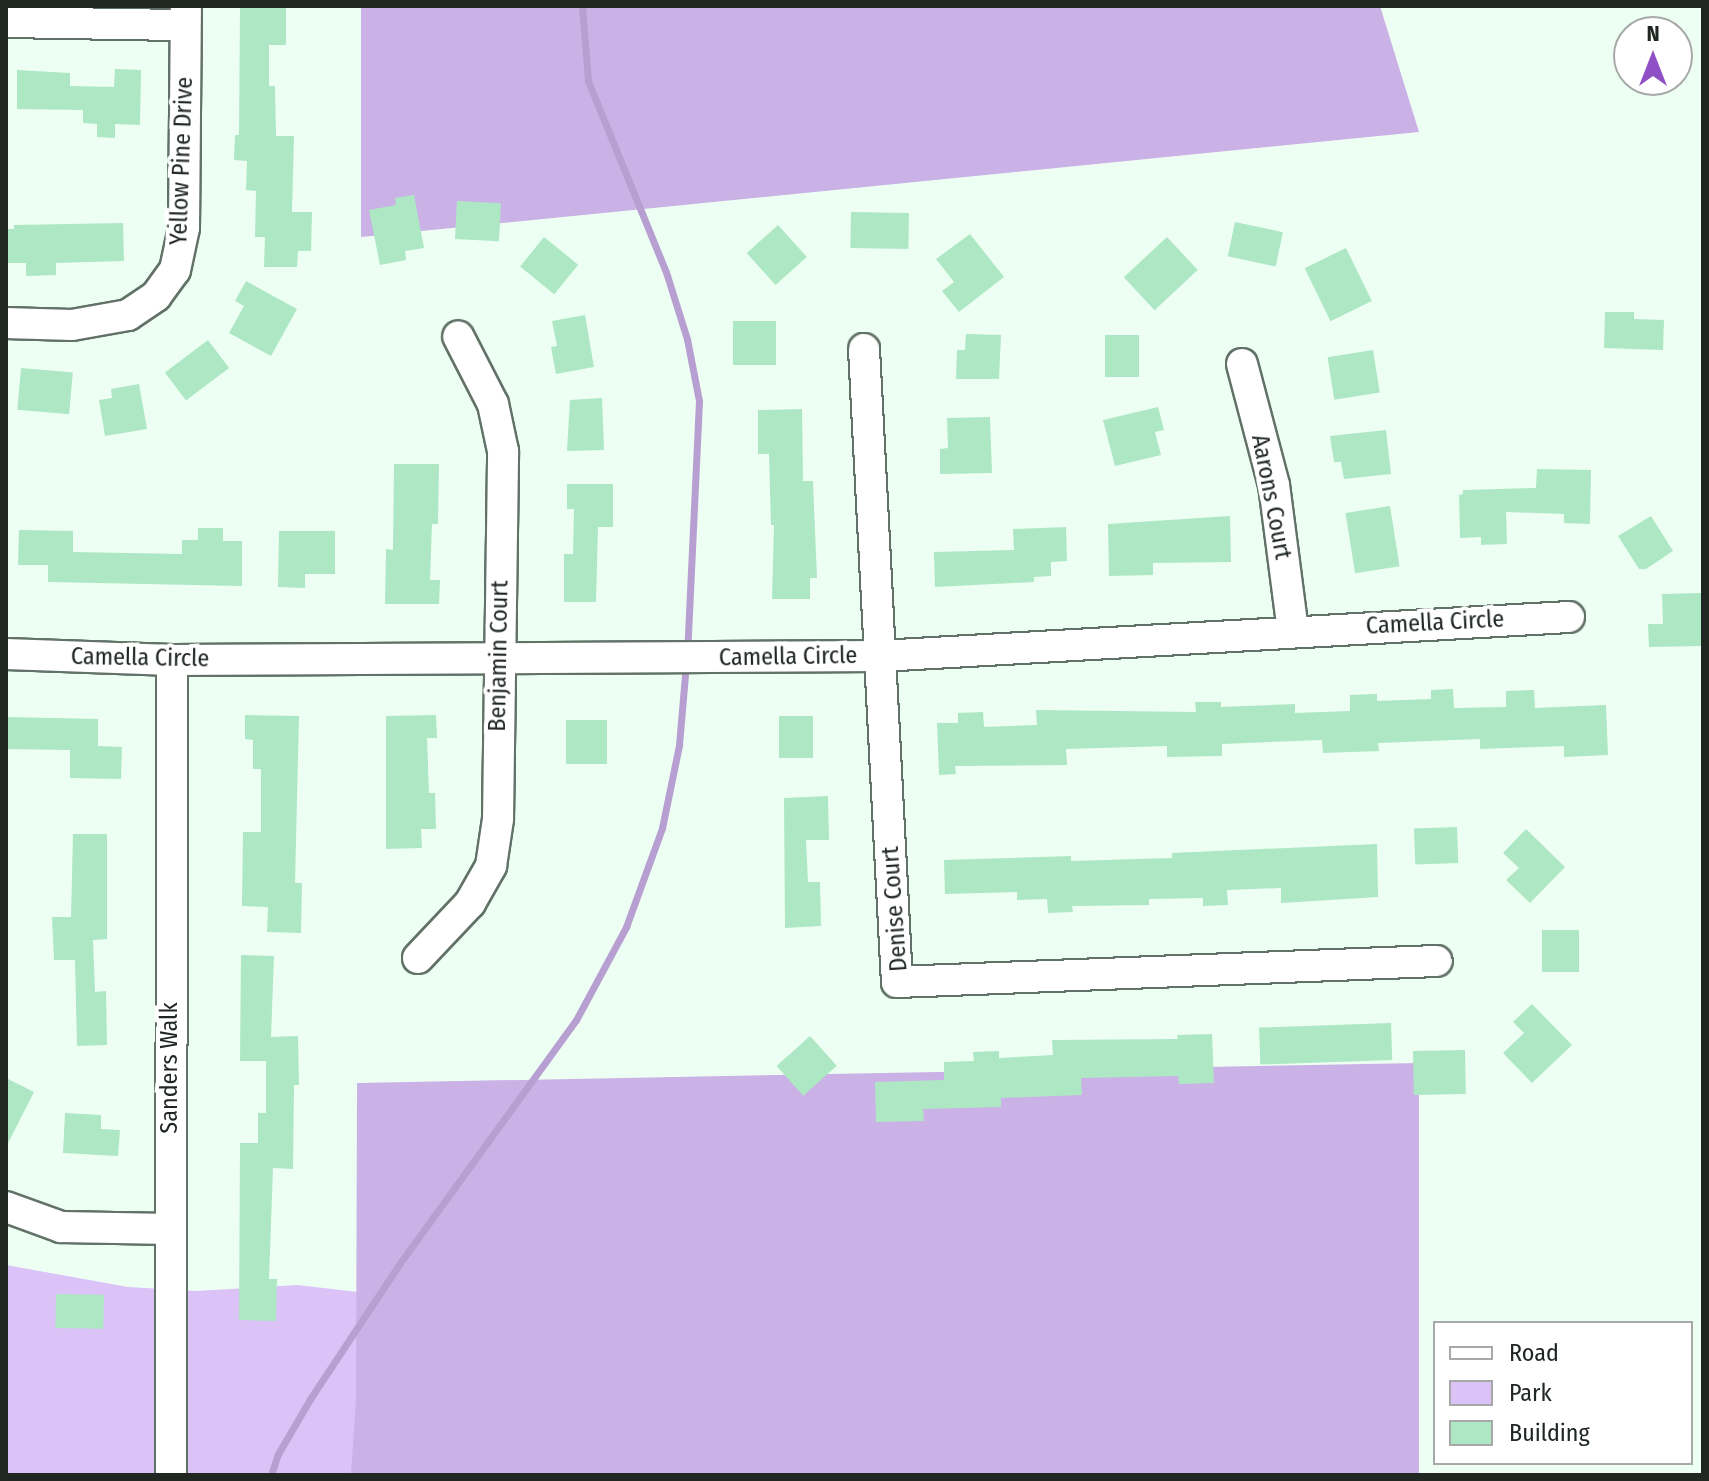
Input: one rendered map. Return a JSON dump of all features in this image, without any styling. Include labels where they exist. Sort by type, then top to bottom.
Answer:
[{"type":"street","points":[[6,22],[186,15]]},
{"type":"street","name":"Yellow Pine Drive","points":[[6,323],[72,325],[128,315],[156,296],[175,270],[184,228],[186,15]]},
{"type":"street","name":"Benjamin Court","points":[[418,958],[470,903],[491,866],[498,819],[503,451],[493,404],[458,336]]},
{"type":"street","name":"Denise Court","points":[[864,349],[897,982],[1437,961]]},
{"type":"street","name":"Aarons Court","points":[[1242,364],[1274,485],[1293,631]]},
{"type":"street","name":"Camella Circle","points":[[6,654],[172,660],[880,656],[1569,617]]},
{"type":"street","name":"Sanders Walk","points":[[171,1475],[172,660]]},
{"type":"street","points":[[6,1207],[61,1227],[170,1229]]},
{"type":"green space","points":[[6,1265],[128,1287],[196,1291],[298,1285],[366,1293],[411,1475],[6,1475]]},
{"type":"shaded area","points":[[361,6],[1380,6],[1419,132],[361,237]]},
{"type":"shaded area","points":[[1419,1063],[1419,1475],[351,1475],[356,1399],[357,1083]]},
{"type":"building","points":[[240,6],[286,6],[286,45],[269,45],[269,86],[275,86],[276,136],[294,136],[292,212],[312,212],[311,251],[298,251],[297,267],[264,267],[265,237],[255,237],[256,191],[246,190],[247,161],[234,160],[235,135],[239,135]]},
{"type":"building","points":[[115,69],[141,70],[140,125],[115,124],[115,138],[97,137],[97,124],[83,123],[83,110],[17,109],[17,70],[70,73],[70,86],[114,87]]},
{"type":"building","points":[[414,195],[424,248],[405,251],[406,260],[380,265],[369,210],[396,205],[395,198]]},
{"type":"building","points":[[457,201],[501,203],[499,241],[455,239]]},
{"type":"building","points":[[851,212],[909,213],[908,249],[850,248]]},
{"type":"building","points":[[1235,222],[1283,232],[1276,266],[1228,256]]},
{"type":"building","points":[[123,223],[124,261],[56,263],[56,275],[26,276],[26,263],[6,263],[6,229],[14,229],[14,225]]},
{"type":"building","points":[[778,225],[807,257],[776,285],[747,253]]},
{"type":"building","points":[[970,234],[1004,277],[959,312],[942,291],[954,282],[936,259]]},
{"type":"building","points":[[544,237],[578,265],[554,294],[520,267]]},
{"type":"building","points":[[1167,237],[1198,270],[1155,310],[1124,277]]},
{"type":"building","points":[[1346,248],[1372,301],[1331,321],[1305,268]]},
{"type":"building","points":[[246,281],[297,309],[271,356],[229,333],[244,306],[235,301]]},
{"type":"building","points":[[1605,312],[1634,312],[1634,319],[1664,320],[1663,350],[1604,348]]},
{"type":"building","points":[[585,315],[594,367],[556,374],[551,347],[557,346],[552,321]]},
{"type":"building","points":[[733,321],[776,321],[776,365],[733,365]]},
{"type":"building","points":[[966,334],[1001,335],[999,379],[956,379],[957,350],[965,350]]},
{"type":"building","points":[[1105,335],[1139,335],[1139,377],[1105,377]]},
{"type":"building","points":[[208,340],[229,368],[186,400],[165,372]]},
{"type":"building","points":[[1373,350],[1380,392],[1334,400],[1328,357]]},
{"type":"building","points":[[21,368],[73,373],[69,414],[17,410]]},
{"type":"building","points":[[139,384],[147,429],[105,436],[99,400],[112,398],[111,389]]},
{"type":"building","points":[[602,398],[604,450],[567,451],[570,400]]},
{"type":"building","points":[[1158,407],[1164,430],[1155,432],[1161,455],[1115,466],[1103,420]]},
{"type":"building","points":[[802,409],[803,481],[813,481],[817,578],[810,578],[810,599],[772,599],[774,525],[771,525],[769,454],[758,454],[758,410]]},
{"type":"building","points":[[990,417],[992,473],[940,474],[940,449],[948,448],[947,418]]},
{"type":"building","points":[[1386,430],[1391,474],[1344,479],[1341,462],[1334,462],[1330,436]]},
{"type":"building","points":[[394,464],[439,464],[438,524],[432,524],[430,580],[440,580],[439,604],[385,604],[386,549],[393,550]]},
{"type":"building","points":[[1537,469],[1591,470],[1590,524],[1564,523],[1564,514],[1506,512],[1507,544],[1481,545],[1481,537],[1460,538],[1459,495],[1463,494],[1463,490],[1536,488]]},
{"type":"building","points":[[567,484],[613,484],[613,527],[598,527],[596,602],[564,602],[564,554],[573,554],[574,509],[567,509]]},
{"type":"building","points":[[1390,506],[1400,566],[1355,573],[1346,513]]},
{"type":"building","points":[[1230,516],[1231,562],[1153,563],[1153,575],[1109,576],[1108,524]]},
{"type":"building","points":[[1651,516],[1673,551],[1646,569],[1639,569],[1618,536]]},
{"type":"building","points":[[1066,527],[1067,561],[1051,562],[1051,576],[1034,577],[1034,582],[935,587],[934,552],[1014,550],[1013,529]]},
{"type":"building","points":[[198,528],[223,528],[223,541],[242,541],[242,586],[48,582],[48,565],[18,565],[19,530],[73,531],[73,552],[182,554],[182,540],[198,540]]},
{"type":"building","points":[[279,531],[335,531],[335,574],[305,574],[305,588],[278,587]]},
{"type":"building","points":[[1701,593],[1703,646],[1649,647],[1648,624],[1663,624],[1662,594]]},
{"type":"building","points":[[1453,689],[1454,708],[1506,707],[1506,691],[1534,690],[1535,708],[1606,705],[1608,755],[1564,757],[1564,746],[1480,749],[1480,739],[1378,743],[1379,751],[1323,753],[1322,740],[1222,744],[1222,756],[1167,757],[1167,746],[1066,749],[1067,765],[955,766],[956,774],[939,775],[937,723],[958,723],[958,713],[983,712],[984,727],[1037,725],[1036,710],[1196,712],[1195,702],[1221,702],[1221,707],[1295,704],[1295,713],[1350,711],[1350,695],[1377,694],[1377,701],[1431,699],[1431,690]]},
{"type":"building","points":[[245,715],[299,716],[295,883],[302,883],[301,933],[267,932],[268,907],[242,906],[243,832],[261,832],[261,769],[253,769],[253,740],[245,739]]},
{"type":"building","points":[[436,715],[437,738],[427,738],[429,793],[435,793],[436,829],[421,829],[422,848],[386,849],[386,716]]},
{"type":"building","points":[[779,716],[813,716],[813,758],[779,758]]},
{"type":"building","points":[[6,717],[98,719],[98,746],[122,747],[121,779],[70,778],[70,750],[6,749]]},
{"type":"building","points":[[566,720],[607,720],[607,764],[566,764]]},
{"type":"building","points":[[828,796],[829,840],[806,840],[808,882],[820,882],[821,926],[785,928],[784,798]]},
{"type":"building","points":[[1457,827],[1458,863],[1415,864],[1414,829]]},
{"type":"building","points":[[1526,829],[1565,867],[1530,903],[1506,880],[1519,868],[1503,853]]},
{"type":"building","points":[[73,834],[107,834],[107,939],[93,940],[95,992],[106,991],[107,1045],[77,1046],[75,960],[54,960],[52,917],[71,917]]},
{"type":"building","points":[[1377,844],[1378,897],[1281,903],[1281,888],[1227,890],[1228,905],[1203,906],[1203,898],[1149,899],[1149,905],[1072,906],[1073,912],[1048,913],[1047,899],[1017,900],[1017,892],[945,894],[944,860],[1071,856],[1071,861],[1172,858],[1172,853]]},
{"type":"building","points":[[1542,930],[1579,930],[1579,972],[1542,972]]},
{"type":"building","points":[[241,955],[274,956],[271,1037],[298,1036],[299,1085],[294,1085],[293,1169],[273,1168],[269,1279],[277,1279],[276,1321],[239,1320],[240,1143],[258,1143],[258,1113],[266,1113],[266,1061],[240,1061]]},
{"type":"building","points":[[1532,1004],[1572,1045],[1532,1083],[1503,1053],[1524,1033],[1513,1022]]},
{"type":"building","points":[[1391,1023],[1392,1060],[1260,1065],[1259,1028]]},
{"type":"building","points":[[1212,1034],[1214,1083],[1179,1084],[1178,1076],[1081,1078],[1082,1095],[1001,1098],[1001,1107],[923,1109],[924,1121],[876,1122],[875,1082],[944,1080],[944,1062],[974,1061],[973,1052],[999,1051],[999,1058],[1053,1055],[1052,1040],[1178,1039],[1177,1035]]},
{"type":"building","points":[[810,1036],[837,1066],[803,1096],[777,1066]]},
{"type":"building","points":[[1465,1050],[1466,1094],[1414,1095],[1413,1051]]},
{"type":"building","points":[[6,1078],[34,1092],[6,1147]]},
{"type":"building","points":[[65,1113],[101,1115],[101,1129],[120,1130],[118,1156],[63,1153]]},
{"type":"building","points":[[56,1294],[104,1295],[103,1329],[55,1328]]},
{"type":"waterway","points":[[582,6],[588,81],[666,272],[687,339],[699,401],[687,651]]},
{"type":"waterway","points":[[271,1475],[278,1454],[310,1399],[400,1263],[576,1020],[626,927],[662,828],[679,745],[686,664]]}]
